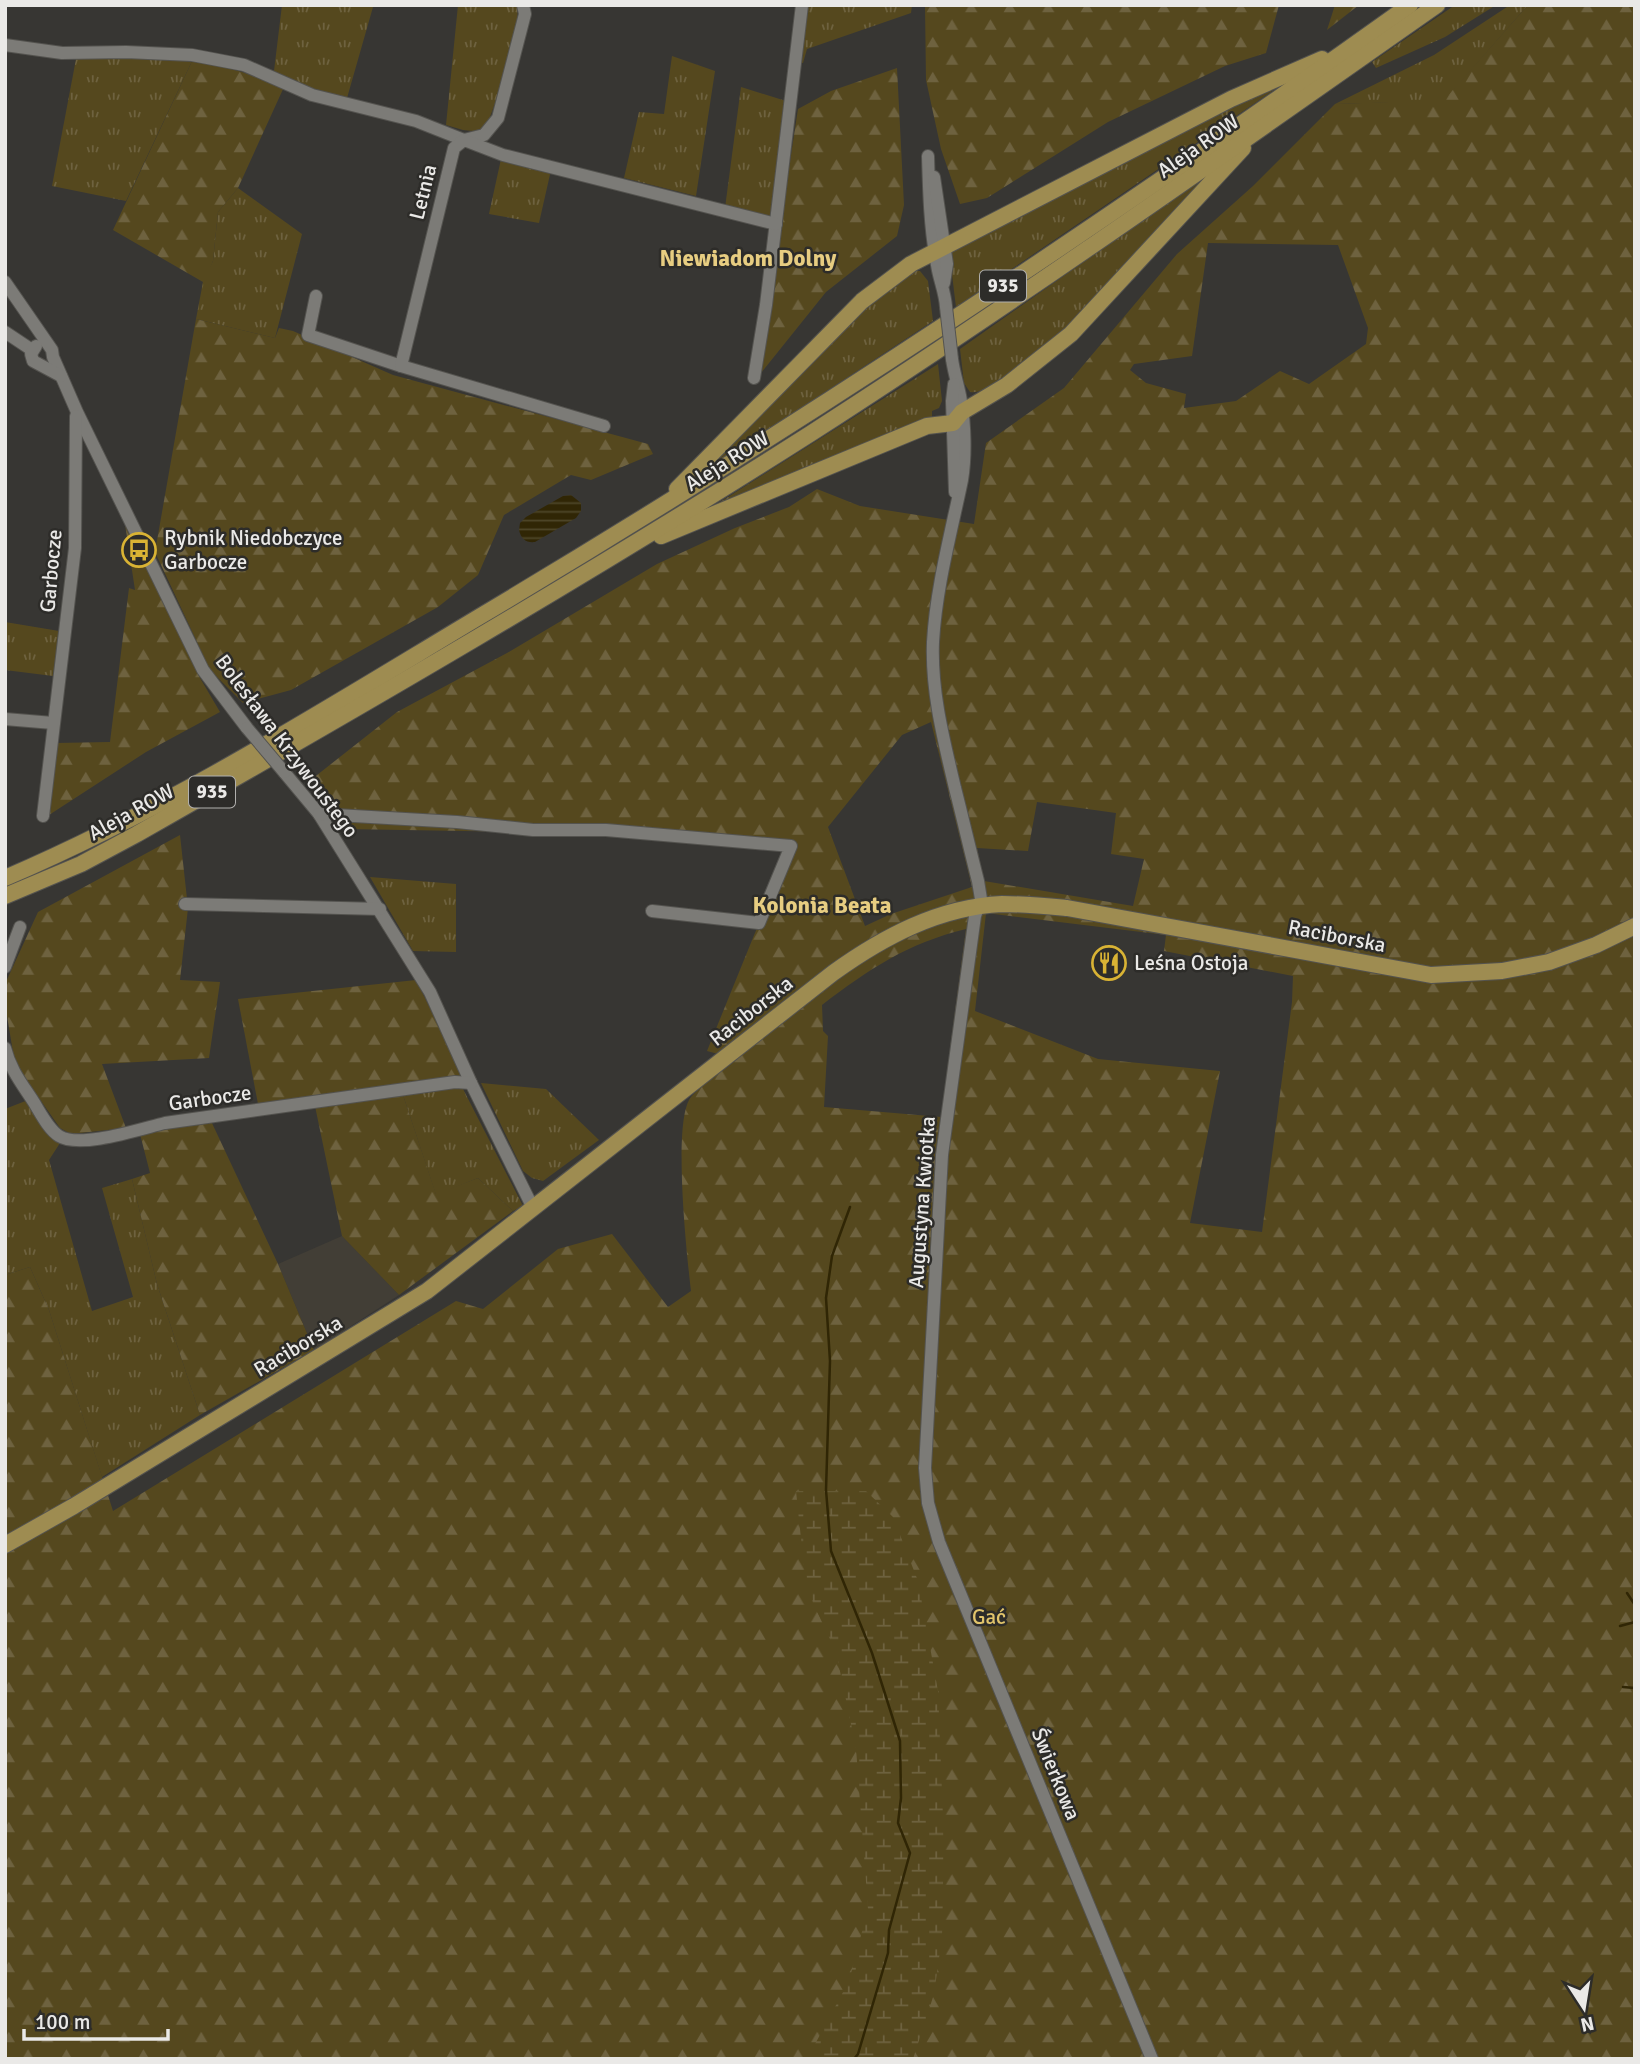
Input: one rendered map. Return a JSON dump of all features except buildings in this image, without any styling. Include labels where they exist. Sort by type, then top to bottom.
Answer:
[{"type":"main road","name":"Aleja ROW","points":[[5,878],[67,851],[180,793],[643,520],[944,325],[1410,5]]},
{"type":"main road","name":"Aleja ROW","points":[[5,896],[81,864],[137,834],[626,550],[871,393],[1071,260],[1437,5]]},
{"type":"main road","points":[[643,520],[696,471],[862,302],[894,275],[940,248],[1231,99],[1357,43]]},
{"type":"main road","points":[[626,550],[751,501],[927,426],[957,417],[1007,385],[1071,334],[1263,127]]},
{"type":"main road","name":"Raciborska","points":[[5,1545],[74,1506],[427,1291],[857,956],[919,922],[979,907],[1024,904],[1084,911],[1431,975],[1502,971],[1549,962],[1596,945],[1635,926]]},
{"type":"street","points":[[464,140],[484,135],[498,118],[524,14],[523,5]]},
{"type":"street","points":[[754,378],[776,224],[802,5]]},
{"type":"street","points":[[5,45],[62,53],[192,55],[244,65],[312,95],[416,121],[503,155],[776,224]]},
{"type":"street","name":"Letnia","points":[[401,366],[454,148],[464,140]]},
{"type":"street","points":[[928,156],[938,189],[940,248],[928,156]]},
{"type":"street","name":"Augustyna Kwiotka","points":[[928,1503],[925,1468],[942,1156],[975,916],[981,899],[943,738],[933,662],[938,598],[950,544],[956,499],[953,478],[957,417],[952,401],[954,378],[944,287],[947,264],[940,248]]},
{"type":"street","name":"Bolesława Krzywoustego","points":[[5,282],[29,317],[42,353],[61,376],[76,412],[203,670],[247,728],[319,814],[380,909],[430,992],[471,1083],[533,1208]]},
{"type":"street","points":[[316,296],[308,335],[401,366],[604,426]]},
{"type":"street","points":[[5,331],[42,353]]},
{"type":"street","name":"Garbocze","points":[[43,816],[75,548],[76,412]]},
{"type":"street","points":[[5,719],[53,723]]},
{"type":"street","points":[[319,814],[457,822],[533,830],[606,830],[791,846],[759,923],[652,911]]},
{"type":"street","points":[[185,904],[380,909]]},
{"type":"street","points":[[5,967],[20,926]]},
{"type":"street","name":"Garbocze","points":[[5,1048],[9,1065],[40,1112],[56,1134],[70,1141],[119,1135],[165,1123],[455,1082],[471,1083]]},
{"type":"street","name":"Świerkowa","points":[[928,1503],[948,1565],[1152,2059]]},
{"type":"shaded area","points":[[571,495],[581,503],[581,511],[576,518],[535,542],[523,538],[519,530],[520,523],[526,517],[563,496]]},
{"type":"shaded area","points":[[342,1236],[399,1295],[314,1350],[278,1264]]},
{"type":"green space","points":[[282,5],[378,5],[373,7],[347,98],[308,87],[274,71]]},
{"type":"green space","points":[[458,5],[517,5],[516,34],[502,83],[486,128],[473,131],[446,125]]},
{"type":"green space","points":[[807,5],[912,5],[911,13],[807,49],[803,63],[799,63]]},
{"type":"green space","points":[[925,5],[1279,5],[1266,53],[1225,66],[1108,122],[987,198],[960,204],[941,149],[926,80]]},
{"type":"green space","points":[[1335,5],[1359,5],[1327,30]]},
{"type":"green space","points":[[1455,5],[1496,5],[1445,37],[1376,68],[1372,62]]},
{"type":"green space","points":[[1510,5],[1528,5],[1444,101],[1335,104],[1434,55]]},
{"type":"green space","name":"Gać","points":[[1528,5],[1635,5],[1635,2059],[5,2059],[5,1275],[30,1267],[49,1310],[113,1511],[456,1301],[483,1309],[558,1249],[612,1234],[668,1307],[691,1291],[682,1190],[682,1132],[685,1111],[696,1092],[737,1059],[707,1051],[795,843],[520,832],[343,829],[312,779],[397,712],[507,653],[657,564],[735,528],[789,507],[817,489],[860,506],[974,524],[986,443],[1064,388],[1177,254],[1253,186],[1335,104],[1444,100]],"holes":[[[1208,243],[1338,245],[1368,328],[1366,344],[1309,384],[1280,371],[1236,401],[1184,408],[1186,394],[1146,383],[1130,370],[1134,364],[1192,356]],[[931,722],[972,887],[891,914],[865,926],[828,827],[902,735]],[[1037,802],[1116,813],[1111,854],[1144,859],[1133,906],[984,881],[977,848],[1028,851]],[[986,913],[1166,935],[1164,951],[1293,976],[1292,1002],[1262,1232],[1190,1223],[1220,1071],[1098,1059],[975,1011]],[[966,929],[941,1117],[824,1107],[828,1036],[823,1031],[822,1005],[873,969],[926,942]]]},
{"type":"green space","points":[[84,56],[193,59],[126,201],[52,186],[76,59]]},
{"type":"green space","points":[[672,56],[715,71],[696,196],[624,178],[639,112],[664,114]]},
{"type":"green space","points":[[193,59],[284,87],[238,188],[218,212],[213,261],[202,289],[203,282],[113,230]]},
{"type":"green space","points":[[897,68],[904,205],[897,236],[826,292],[757,378],[798,109],[831,91]]},
{"type":"green space","points":[[1302,71],[956,307],[949,250]]},
{"type":"green space","points":[[741,87],[786,101],[773,218],[725,208]]},
{"type":"green space","points":[[501,159],[551,170],[539,223],[489,214]]},
{"type":"green space","points":[[1219,166],[1136,257],[1059,335],[1023,366],[992,386],[970,392],[964,383],[960,349]]},
{"type":"green space","points":[[238,188],[302,234],[275,338],[196,319],[203,282],[213,261],[218,212]]},
{"type":"green space","points":[[912,271],[920,271],[928,281],[933,321],[695,478],[865,306]]},
{"type":"green space","points":[[196,319],[275,338],[279,328],[293,331],[393,375],[648,444],[653,454],[591,480],[571,475],[504,515],[478,575],[438,607],[291,690],[243,703],[210,670],[155,552]]},
{"type":"green space","points":[[938,364],[942,401],[939,408],[932,411],[932,419],[690,521]]},
{"type":"green space","points":[[125,524],[200,678],[220,712],[146,752],[49,815],[56,743],[110,742],[129,588],[135,590]]},
{"type":"green space","points":[[5,622],[59,631],[53,676],[5,670]]},
{"type":"green space","points":[[180,835],[188,908],[180,980],[220,982],[209,1058],[102,1064],[126,1128],[71,1134],[60,1128],[15,1064],[5,1004],[5,984],[38,912]]},
{"type":"green space","points":[[370,877],[456,884],[456,952],[413,951]]},
{"type":"green space","points":[[416,980],[464,1077],[258,1104],[238,999]]},
{"type":"green space","points":[[481,1083],[546,1089],[599,1140],[543,1181],[532,1178],[523,1171]]},
{"type":"green space","points":[[463,1089],[523,1206],[513,1211],[478,1178],[436,1195],[403,1095]]},
{"type":"green space","points":[[403,1095],[436,1194],[478,1178],[513,1211],[399,1295],[342,1236],[315,1106]]},
{"type":"green space","points":[[28,1100],[60,1143],[49,1160],[92,1311],[133,1297],[102,1188],[132,1179],[157,1284],[200,1415],[102,1477],[49,1310],[30,1267],[5,1275],[5,1109]]},
{"type":"green space","points":[[211,1121],[278,1264],[314,1350],[200,1415],[157,1284],[132,1179],[150,1173],[140,1134]]},
{"type":"green space","points":[[796,1491],[866,1491],[893,1517],[918,1581],[938,1691],[944,1843],[942,1937],[934,1994],[913,2059],[807,2059],[849,1981],[868,1909],[856,1748],[836,1652],[813,1603],[804,1567]]},
{"type":"waterway","points":[[850,1207],[832,1256],[826,1298],[830,1361],[826,1490],[831,1551],[872,1653],[900,1741],[901,1798],[898,1823],[910,1853],[889,1930],[888,1953],[858,2054],[854,2059]]},
{"type":"waterway","points":[[1627,1593],[1635,1605]]},
{"type":"waterway","points":[[1620,1626],[1635,1622]]},
{"type":"waterway","points":[[1623,1687],[1635,1688]]},
{"type":"place","name":"Rybnik Niedobczyce Garbocze","points":[[139,550]]},
{"type":"place","name":"Leśna Ostoja","points":[[1109,963]]},
{"type":"district","name":"Niewiadom Dolny","points":[[748,258]]},
{"type":"district","name":"Kolonia Beata","points":[[822,905]]}]
